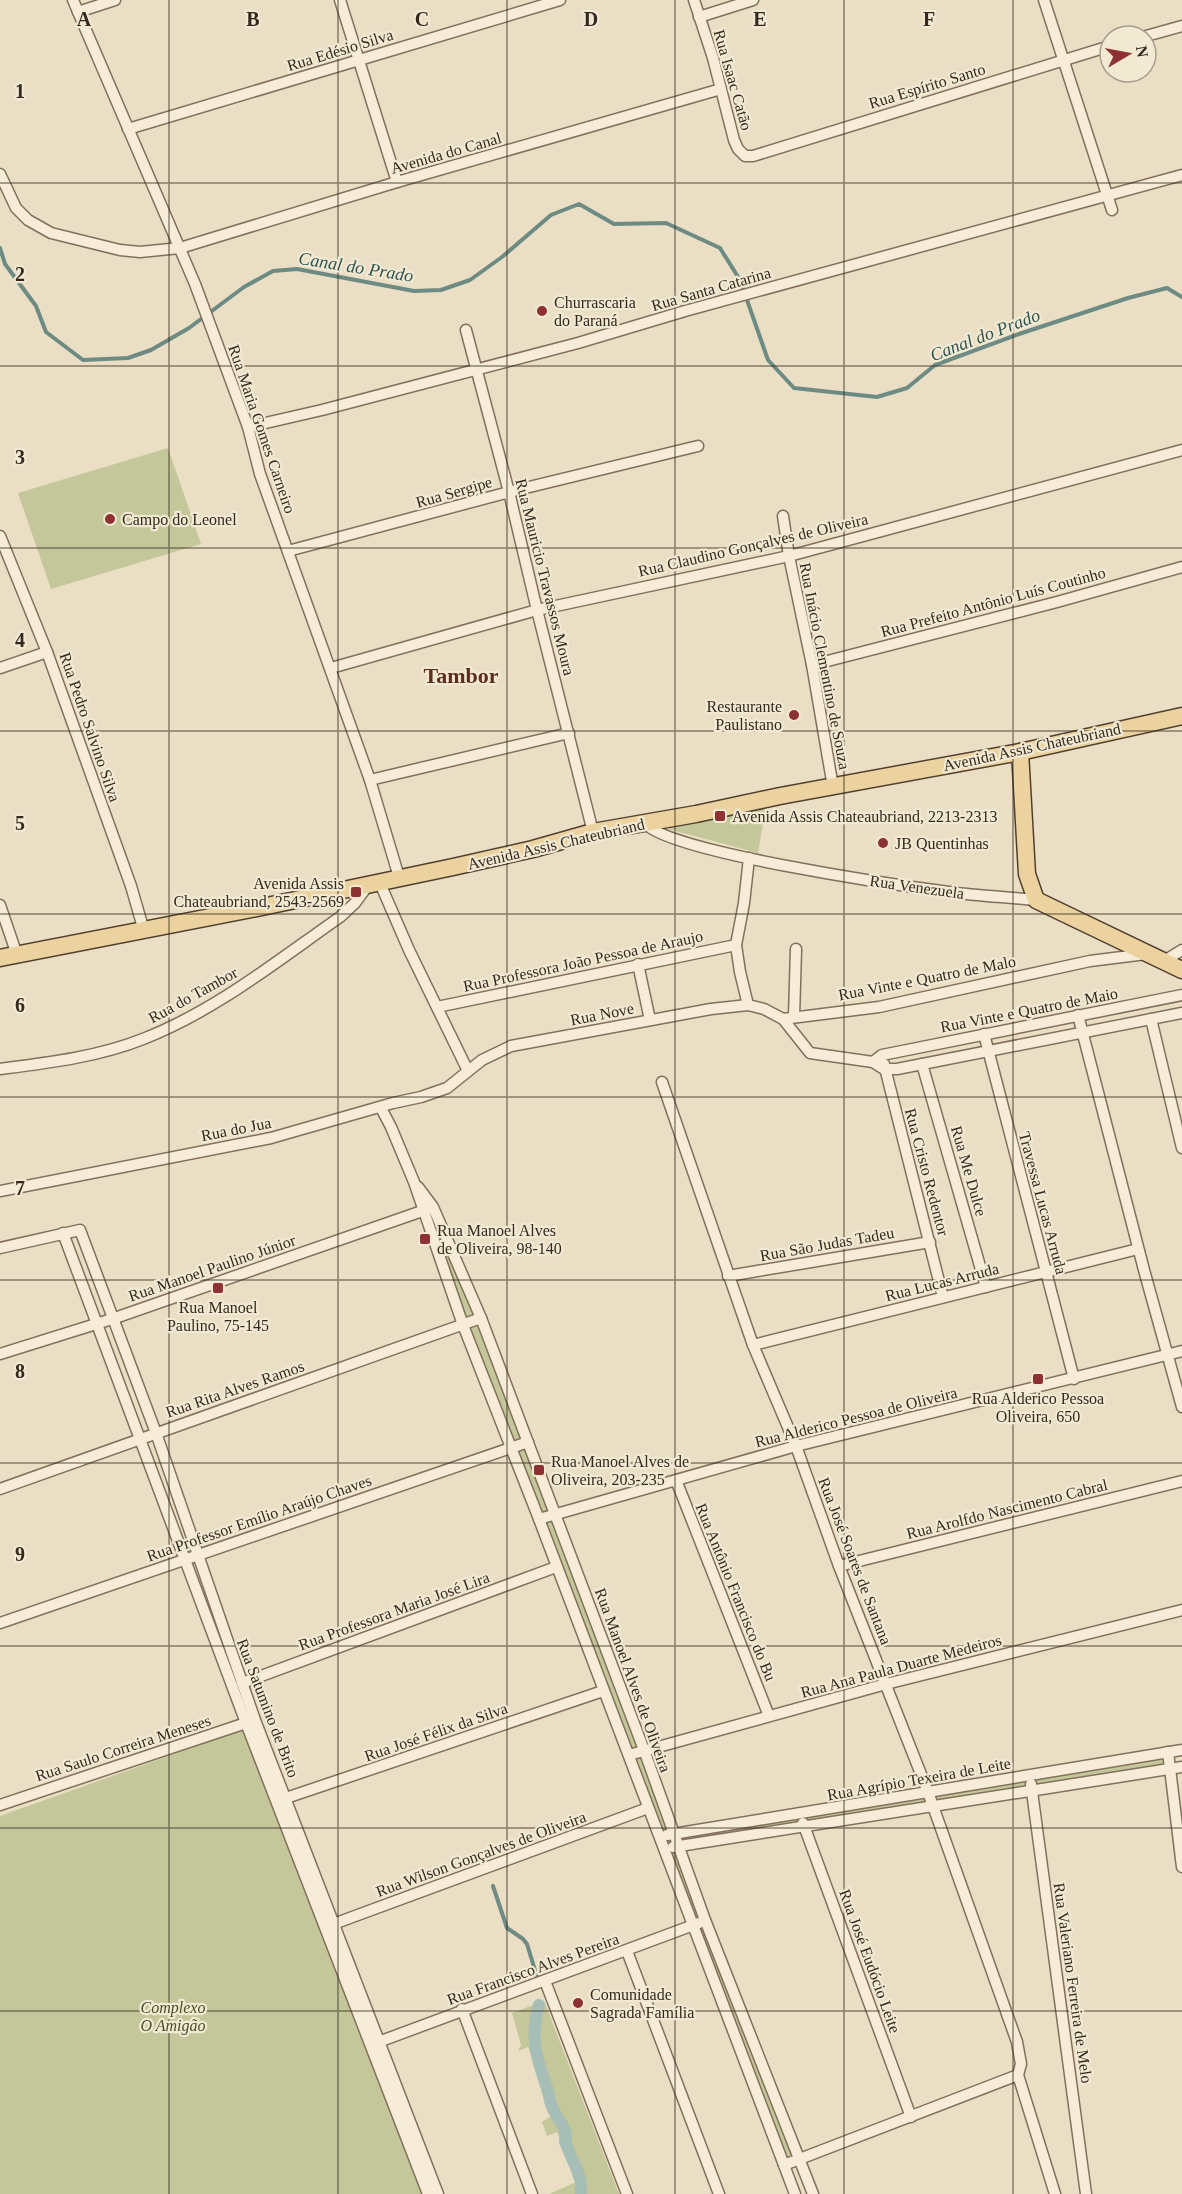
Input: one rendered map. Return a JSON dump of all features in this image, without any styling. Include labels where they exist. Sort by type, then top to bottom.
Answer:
[{"type":"main road","name":"Avenida Assis Chateubriand","points":[[8,957],[374,883],[533,849],[593,832],[1020,752],[1182,716]]},
{"type":"main road","points":[[1020,752],[1028,874],[1036,900]]},
{"type":"main road","name":"Rua Venezuela","points":[[1036,900],[1182,970]]},
{"type":"street","name":"Rua Maria Gomes Carneiro","points":[[73,0],[202,301],[248,427],[260,474],[310,617],[331,668],[370,780],[399,877]]},
{"type":"street","points":[[78,12],[116,0]]},
{"type":"street","points":[[340,0],[397,182]]},
{"type":"street","name":"Rua Edésio Silva","points":[[128,129],[560,0]]},
{"type":"street","name":"Rua Isaac Catão","points":[[694,0],[738,149],[742,155],[753,156]]},
{"type":"street","points":[[699,17],[753,0]]},
{"type":"street","points":[[1044,0],[1112,210]]},
{"type":"street","points":[[1158,33],[1182,26]]},
{"type":"street","name":"Rua Espírito Santo","points":[[753,156],[1098,49]]},
{"type":"street","name":"Avenida do Canal","points":[[0,174],[4,195],[28,220],[51,233],[120,250],[140,252],[180,248],[397,182],[722,89]]},
{"type":"street","name":"Rua Santa Catarina","points":[[248,427],[578,343],[685,311],[1182,176]]},
{"type":"street","name":"Rua Mauricio Travassos Moura","points":[[466,330],[509,492],[593,832]]},
{"type":"street","name":"Rua Sergipe","points":[[288,551],[509,492],[698,446]]},
{"type":"street","name":"Rua Claudino Gonçalves de Oliveira","points":[[331,668],[537,610],[789,556],[1182,450]]},
{"type":"street","name":"Rua Inácio Clementino de Souza","points":[[783,516],[833,786]]},
{"type":"street","name":"Rua Pedro Salvino Silva","points":[[0,536],[47,652],[144,931]]},
{"type":"street","name":"Rua Prefeito Antônio Luís Coutinho","points":[[812,665],[1057,602],[1182,567]]},
{"type":"street","points":[[0,668],[47,652]]},
{"type":"street","points":[[370,780],[569,733]]},
{"type":"street","name":"Rua Venezuela","points":[[645,824],[649,829],[661,835],[726,854],[890,884],[952,893],[1036,900]]},
{"type":"street","points":[[749,858],[736,945],[748,1005],[789,1018]]},
{"type":"street","points":[[374,883],[468,1071]]},
{"type":"street","name":"Rua do Tambor","points":[[0,1069],[45,1063],[107,1050],[141,1040],[168,1028],[241,986],[340,917],[374,883]]},
{"type":"street","points":[[0,905],[8,957]]},
{"type":"street","name":"Rua Professora João Pessoa de Araujo","points":[[437,1007],[736,945]]},
{"type":"street","points":[[796,949],[789,1018],[810,1053],[878,1058]]},
{"type":"street","points":[[1164,961],[1182,950]]},
{"type":"street","name":"Rua Vinte e Quatro de Malo","points":[[789,1018],[879,1006],[1090,961],[1148,954]]},
{"type":"street","points":[[638,964],[650,1020]]},
{"type":"street","name":"Rua Vinte e Quatro de Maio","points":[[878,1058],[984,1034],[1182,995]]},
{"type":"street","name":"Rua Nove","points":[[468,1071],[488,1056],[511,1046],[711,1009],[748,1005]]},
{"type":"street","name":"Rua Vinte e Quatro de Maio","points":[[884,1069],[1082,1034],[1182,1013]]},
{"type":"street","points":[[1078,1015],[1138,1249],[1182,1407]]},
{"type":"street","points":[[1151,1019],[1182,1148]]},
{"type":"street","name":"Travessa Lucas Arruda","points":[[984,1034],[1074,1379]]},
{"type":"street","name":"Rua Cristo Redentor","points":[[878,1058],[884,1069],[943,1297]]},
{"type":"street","name":"Rua Me Dulce","points":[[922,1064],[986,1287]]},
{"type":"street","name":"Rua do Jua","points":[[0,1191],[271,1138],[441,1091],[454,1084],[468,1071]]},
{"type":"street","name":"Rua José Soares de Santana","points":[[662,1082],[753,1345],[796,1446],[839,1566],[928,1792],[1020,2052],[1021,2064],[1018,2075]]},
{"type":"street","name":"Rua Manoel Alves de Oliveira","points":[[381,1108],[414,1182],[481,1318],[644,1750],[705,1920],[813,2194]]},
{"type":"street","name":"Rua Manoel Alves de Oliveira","points":[[428,1208],[463,1325],[795,2194]]},
{"type":"street","name":"Rua Manoel Paulino Júnior","points":[[0,1354],[112,1319],[428,1208]]},
{"type":"street","name":"Rua Satumino de Brito","points":[[251,1722],[242,1683],[156,1433],[80,1230],[63,1233],[185,1559],[282,1800],[375,2044],[438,2194]]},
{"type":"street","points":[[0,1248],[63,1233]]},
{"type":"street","name":"Rua São Judas Tadeu","points":[[728,1276],[930,1242]]},
{"type":"street","name":"Rua Lucas Arruda","points":[[753,1345],[1138,1249]]},
{"type":"street","name":"Rua Rita Alves Ramos","points":[[0,1489],[481,1318]]},
{"type":"street","name":"Rua Alderico Pessoa de Oliveira","points":[[539,1519],[796,1446],[1182,1351]]},
{"type":"street","name":"Rua Professor Emílio Araújo Chaves","points":[[0,1623],[528,1442]]},
{"type":"street","name":"Rua Antônio Francisco do Bu","points":[[676,1480],[769,1716]]},
{"type":"street","name":"Rua Arolfdo Nascimento Cabral","points":[[839,1566],[1182,1480]]},
{"type":"street","name":"Rua Professora Maria José Lira","points":[[242,1683],[556,1567]]},
{"type":"street","name":"Rua Ana Paula Duarte Medeiros","points":[[629,1755],[886,1684],[1182,1610]]},
{"type":"street","name":"Rua José Félix da Silva","points":[[282,1800],[603,1691]]},
{"type":"street","name":"Rua Saulo Correira Meneses","points":[[0,1805],[251,1722]]},
{"type":"street","name":"Rua Agrípio Texeira de Leite","points":[[660,1837],[1182,1750]]},
{"type":"street","points":[[1167,1752],[1182,1867]]},
{"type":"street","name":"Rua Agrípio Texeira de Leite","points":[[664,1849],[1182,1767]]},
{"type":"street","name":"Rua Valeriano Ferreira de Melo","points":[[1030,1775],[1086,2194]]},
{"type":"street","name":"Rua Wilson Gonçalves de Oliveira","points":[[329,1925],[648,1808]]},
{"type":"street","name":"Rua José Eudócio Leite","points":[[801,1814],[911,2117]]},
{"type":"street","name":"Rua Francisco Alves Pereira","points":[[375,2044],[462,2009],[627,1951],[705,1920]]},
{"type":"street","points":[[627,1951],[719,2194]]},
{"type":"street","points":[[545,1981],[627,2194]]},
{"type":"street","points":[[462,2009],[532,2194]]},
{"type":"street","name":"Rua Satumino de Brito","points":[[375,2044],[428,2194]]},
{"type":"street","points":[[784,2165],[1018,2075],[1055,2194]]},
{"type":"green space","name":"Campo do Leonel","points":[[168,448],[201,544],[51,589],[18,493]]},
{"type":"green space","points":[[766,805],[758,853],[668,829]]},
{"type":"green space","points":[[432,1210],[476,1315],[462,1321],[426,1212]]},
{"type":"green space","points":[[478,1321],[524,1438],[512,1444],[467,1325]]},
{"type":"green space","points":[[527,1446],[552,1512],[540,1515],[515,1450]]},
{"type":"green space","points":[[554,1517],[640,1748],[630,1752],[543,1521]]},
{"type":"green space","name":"Complexo O Amigão","points":[[247,1728],[429,2194],[0,2194],[0,1816]]},
{"type":"green space","points":[[642,1753],[671,1832],[662,1834],[632,1756]]},
{"type":"green space","points":[[1165,1755],[1166,1766],[1034,1787],[1033,1778]]},
{"type":"green space","points":[[1028,1779],[1029,1787],[934,1803],[931,1794]]},
{"type":"green space","points":[[926,1795],[930,1805],[666,1845],[663,1839]]},
{"type":"green space","points":[[677,1849],[701,1918],[695,1922],[668,1850]]},
{"type":"green space","points":[[703,1924],[797,2157],[786,2162],[696,1926]]},
{"type":"green space","points":[[544,2001],[619,2194],[549,2194],[576,2182],[557,2132],[547,2136],[542,2122],[551,2116],[541,2091],[544,2087],[528,2047],[518,2051],[521,2045],[512,2013]]},
{"type":"waterway","name":"Canal do Prado","points":[[0,248],[5,264],[36,306],[46,332],[83,360],[128,358],[151,350],[189,328],[244,287],[273,271],[297,269],[414,291],[441,290],[470,280],[502,257],[551,215],[579,204],[614,224],[666,223],[720,248],[740,280],[768,360],[794,388],[877,397],[907,388],[935,365],[1128,298],[1167,288],[1182,297]]},
{"type":"waterway","points":[[493,1886],[507,1928],[527,1944],[537,1977]]},
{"type":"waterway","points":[[539,2005],[535,2028],[538,2059],[550,2102],[565,2132],[565,2142],[581,2182],[581,2194]]},
{"type":"place","name":"Churrascaria do Paraná","points":[[542,311]]},
{"type":"place","name":"Campo do Leonel","points":[[110,519]]},
{"type":"place","name":"Restaurante Paulistano","points":[[794,715]]},
{"type":"place","name":"Avenida Assis Chateaubriand, 2213-2313","points":[[720,816]]},
{"type":"place","name":"JB Quentinhas","points":[[883,843]]},
{"type":"place","name":"Avenida Assis Chateaubriand, 2543-2569","points":[[356,892]]},
{"type":"place","name":"Rua Manoel Alves de Oliveira, 98-140","points":[[425,1239]]},
{"type":"place","name":"Rua Manoel Paulino, 75-145","points":[[218,1288]]},
{"type":"place","name":"Rua Alderico Pessoa Oliveira, 650","points":[[1038,1379]]},
{"type":"place","name":"Rua Manoel Alves de Oliveira, 203-235","points":[[539,1470]]},
{"type":"place","name":"Comunidade Sagrada Família","points":[[578,2003]]},
{"type":"district","name":"Tambor","points":[[461,675]]}]
